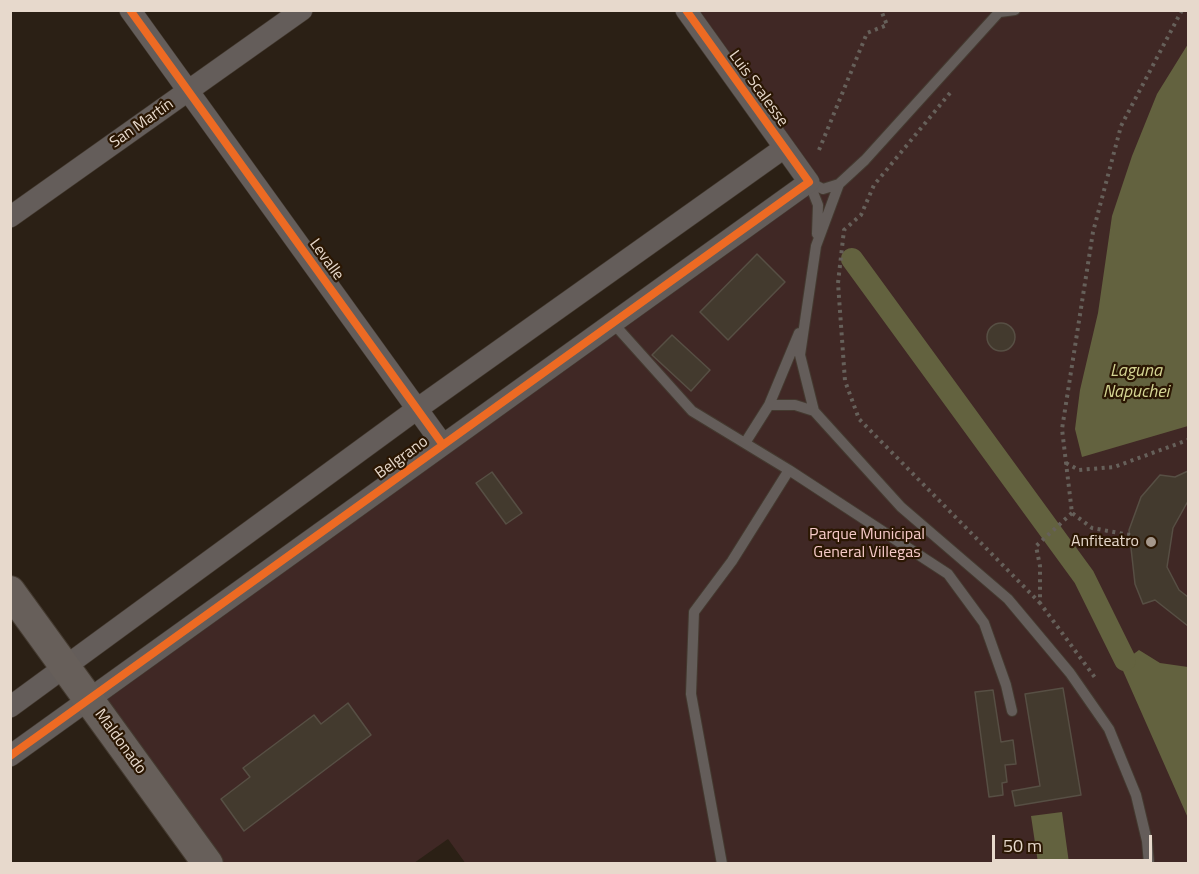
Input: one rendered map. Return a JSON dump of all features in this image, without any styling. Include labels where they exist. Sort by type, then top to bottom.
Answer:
[{"type":"street","name":"Levalle","points":[[130,10],[443,445]]},
{"type":"street","name":"San Martín","points":[[10,217],[302,10]]},
{"type":"street","name":"Luis Scalesse","points":[[686,10],[809,182]]},
{"type":"street","name":"Belgrano","points":[[10,707],[417,409],[784,148]]},
{"type":"street","name":"Belgrano","points":[[10,756],[809,182]]},
{"type":"street","name":"Maldonado","points":[[10,591],[208,864]]},
{"type":"lane","points":[[809,182],[823,189],[839,184],[865,160],[1001,11],[1015,10]]},
{"type":"lane","points":[[809,182],[818,205],[816,246],[800,355],[814,411],[902,507],[1008,599],[1070,673],[1109,729],[1136,795],[1147,841],[1149,864]]},
{"type":"lane","points":[[816,246],[839,184]]},
{"type":"lane","points":[[745,443],[769,405],[805,322]]},
{"type":"lane","points":[[613,323],[692,411],[789,470],[948,574],[984,623],[1006,685],[1011,711]]},
{"type":"lane","points":[[769,405],[795,405],[814,411]]},
{"type":"lane","points":[[722,864],[691,694],[694,612],[732,561],[789,470]]},
{"type":"path","points":[[819,150],[867,33],[887,25],[881,10]]},
{"type":"path","points":[[1130,535],[1092,528],[1072,513],[1062,429],[1093,232],[1121,126],[1182,10]]},
{"type":"path","points":[[955,87],[874,185],[861,215],[844,230],[838,283],[845,381],[859,419],[1040,603]]},
{"type":"path","points":[[1065,462],[1079,470],[1114,467],[1188,440]]},
{"type":"path","points":[[1036,546],[1072,513]]},
{"type":"green space","name":"Parque Municipal General Villegas","points":[[696,11],[1188,11],[1188,863],[466,864],[448,839],[414,863],[220,863],[103,701],[820,185]]},
{"type":"water","name":"Laguna Napuchei","points":[[1188,44],[1188,426],[1082,457],[1075,429],[1080,390],[1098,313],[1112,216],[1132,156],[1157,94]]},
{"type":"water","points":[[1139,650],[1160,663],[1188,667],[1188,818],[1120,664]]},
{"type":"water","points":[[1062,812],[1069,863],[1038,863],[1031,816]]},
{"type":"building","points":[[757,254],[785,282],[728,340],[700,312]]},
{"type":"building","points":[[1001,323],[1011,327],[1015,337],[1011,347],[1001,351],[991,347],[987,337],[991,327]]},
{"type":"building","points":[[672,335],[710,370],[691,391],[652,355]]},
{"type":"building","name":"Anfiteatro","points":[[1188,471],[1188,501],[1173,528],[1167,567],[1179,590],[1188,597],[1188,626],[1155,600],[1143,604],[1135,584],[1129,530],[1141,497],[1160,475],[1175,477]]},
{"type":"building","points":[[492,472],[522,513],[506,524],[476,483]]},
{"type":"building","points":[[1063,688],[1081,795],[1015,806],[1012,791],[1040,786],[1025,694]]},
{"type":"building","points":[[993,690],[1001,742],[1013,740],[1016,764],[1005,765],[1007,782],[1002,783],[1003,795],[989,797],[975,692]]},
{"type":"building","points":[[348,703],[371,735],[244,831],[221,799],[250,777],[243,768],[314,715],[321,724]]},
{"type":"waterway","points":[[852,259],[1084,577],[1125,660]]},
{"type":"cycle path","points":[[130,10],[443,445]]},
{"type":"cycle path","points":[[10,756],[809,182],[686,10]]},
{"type":"place","name":"Anfiteatro","points":[[1151,542]]}]
